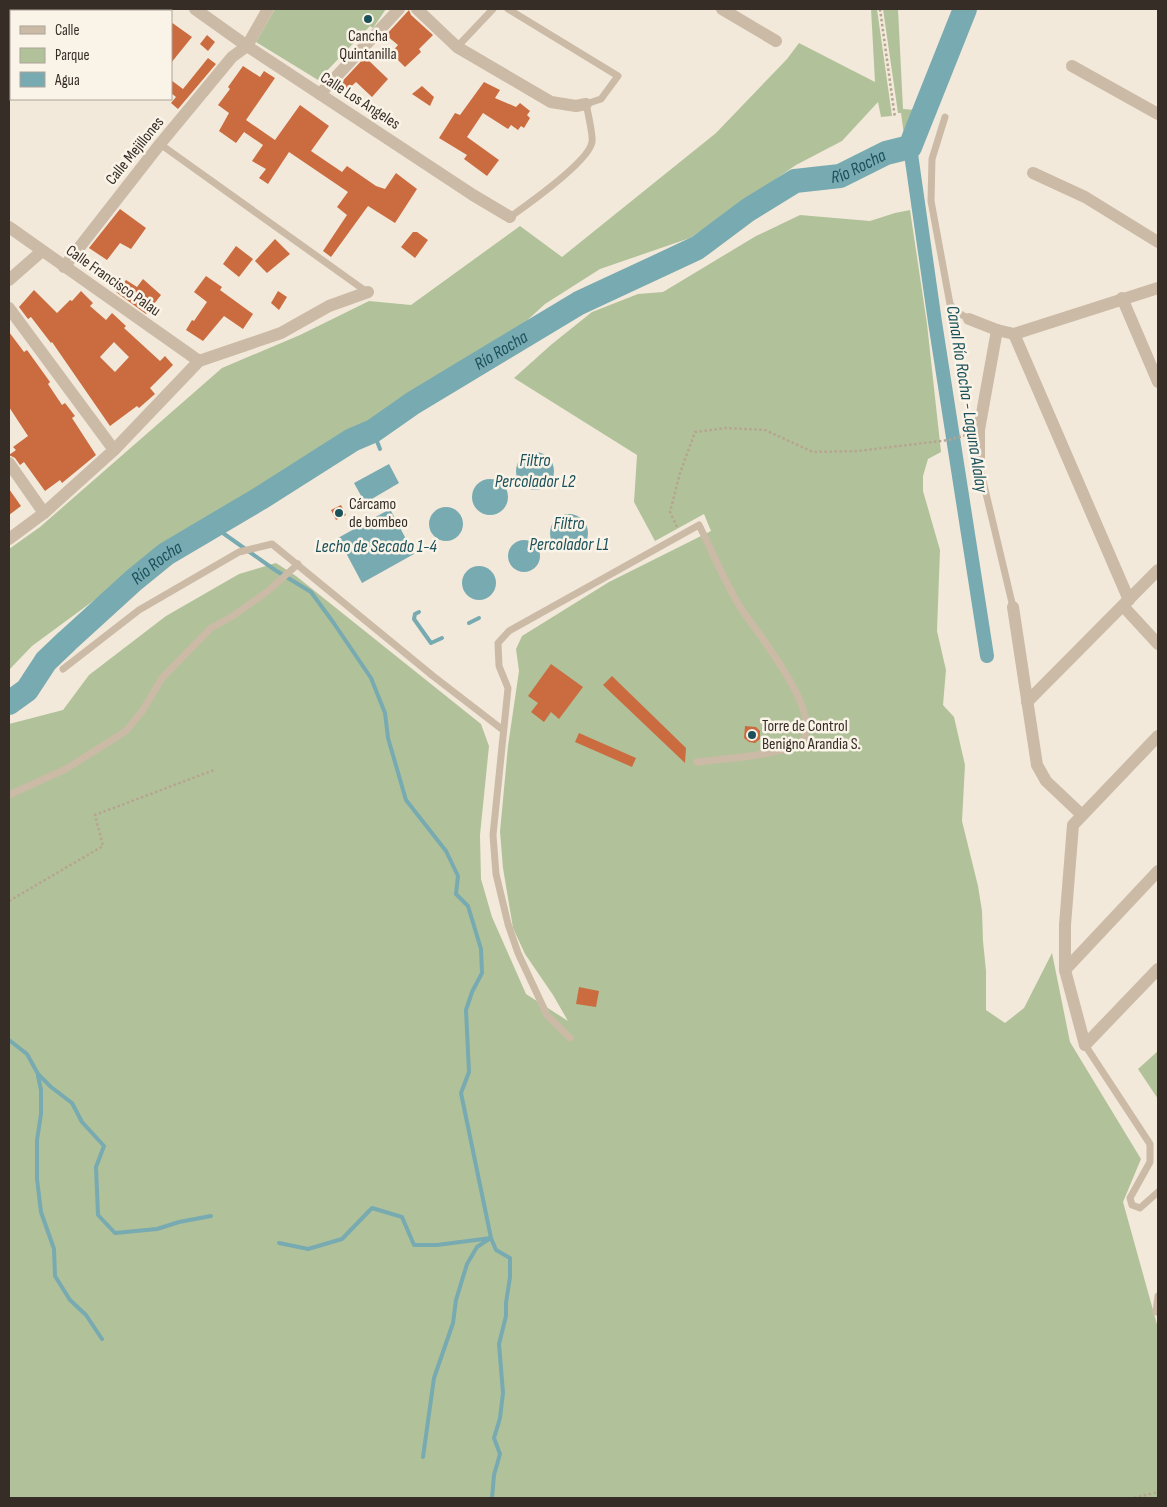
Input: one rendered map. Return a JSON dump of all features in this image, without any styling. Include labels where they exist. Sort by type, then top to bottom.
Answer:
[{"type":"street","name":"Calle Los Angeles","points":[[195,9],[247,46],[473,196],[510,217]]},
{"type":"street","name":"Calle Mejillones","points":[[64,267],[160,144],[232,57],[247,46],[268,9]]},
{"type":"street","points":[[320,94],[399,9]]},
{"type":"street","points":[[417,9],[457,47],[551,102],[576,106],[586,104]]},
{"type":"street","points":[[722,9],[776,41]]},
{"type":"street","points":[[1072,66],[1158,114]]},
{"type":"street","points":[[1033,173],[1085,197],[1158,242]]},
{"type":"street","name":"Calle Francisco Palau","points":[[9,227],[199,362]]},
{"type":"street","points":[[9,280],[42,251]]},
{"type":"street","points":[[968,319],[1014,334],[1158,288]]},
{"type":"street","points":[[9,539],[44,513],[114,450],[199,362],[281,333],[329,306],[368,292]]},
{"type":"street","points":[[1122,298],[1158,382]]},
{"type":"street","points":[[9,308],[114,450]]},
{"type":"street","points":[[979,464],[978,430],[997,330]]},
{"type":"street","points":[[1014,334],[1126,603],[1158,644]]},
{"type":"street","points":[[9,463],[44,513]]},
{"type":"street","points":[[1027,702],[1158,570]]},
{"type":"street","points":[[1013,607],[1037,765],[1046,781],[1082,815]]},
{"type":"street","points":[[1085,1045],[1065,970],[1065,926],[1073,825],[1158,736]]},
{"type":"street","points":[[1065,970],[1158,871]]},
{"type":"street","points":[[1085,1045],[1158,969]]},
{"type":"lane","points":[[457,47],[493,9]]},
{"type":"lane","points":[[508,9],[618,76],[601,99],[586,104],[592,142],[587,152],[557,182],[510,217]]},
{"type":"lane","points":[[945,117],[932,159],[931,201],[950,304],[957,312],[968,319]]},
{"type":"lane","points":[[160,144],[368,292]]},
{"type":"lane","points":[[979,464],[1013,607]]},
{"type":"lane","points":[[570,1038],[547,1015],[518,953],[508,924],[496,874],[494,835],[508,688],[500,666],[498,643],[509,631],[699,525],[741,609],[777,657],[807,721],[807,734],[800,742],[786,750],[697,762]]},
{"type":"lane","points":[[63,669],[139,610],[238,552],[272,544],[433,676],[503,730]]},
{"type":"lane","points":[[9,795],[66,769],[126,731],[143,710],[162,678],[211,628],[233,616],[268,591],[298,564]]},
{"type":"lane","points":[[1085,1045],[1150,1144],[1150,1162],[1130,1198],[1132,1206],[1140,1208],[1158,1192]]},
{"type":"lane","points":[[1158,1296],[1156,1312],[1158,1311]]},
{"type":"path","points":[[880,9],[895,118]]},
{"type":"path","points":[[680,535],[670,512],[680,473],[696,432],[726,428],[765,430],[813,452],[858,451],[958,439]]},
{"type":"path","points":[[9,902],[103,846],[95,814],[214,770]]},
{"type":"path","points":[[1134,1498],[1158,1492]]},
{"type":"green space","points":[[275,9],[386,9],[373,28],[370,26],[318,80],[256,42]]},
{"type":"green space","points":[[871,9],[877,9],[892,116],[881,117],[878,102],[842,141],[796,165],[690,238],[600,269],[545,304],[509,337],[465,363],[454,377],[418,392],[343,442],[176,540],[32,646],[9,670],[9,549],[40,527],[222,368],[300,335],[369,301],[411,305],[520,226],[562,257],[716,133],[787,59],[799,43],[875,82]]},
{"type":"green space","points":[[883,9],[898,9],[903,109],[917,110],[904,135],[901,113],[898,113]]},
{"type":"green space","points":[[910,210],[927,324],[941,452],[928,459],[923,476],[923,491],[940,550],[937,631],[946,670],[943,705],[954,717],[965,765],[962,821],[978,886],[982,911],[986,971],[986,1010],[1005,1023],[1024,1008],[1052,953],[1070,1042],[1141,1159],[1123,1202],[1158,1328],[1158,1498],[9,1498],[9,724],[63,710],[89,675],[166,616],[239,574],[276,563],[296,576],[481,724],[489,746],[480,835],[481,879],[492,917],[526,994],[568,1021],[525,954],[513,928],[503,868],[500,832],[508,746],[519,671],[516,649],[522,636],[609,582],[711,531],[704,514],[655,541],[634,502],[637,455],[514,378],[592,312],[638,294],[663,292],[756,236],[800,215],[870,221]]},
{"type":"green space","points":[[1158,1051],[1158,1099],[1138,1069]]},
{"type":"water","name":"Filtro Percolador L2","points":[[535,452],[549,457],[554,471],[549,485],[535,490],[521,485],[516,471],[521,457]]},
{"type":"water","points":[[389,464],[399,483],[365,503],[354,483]]},
{"type":"water","points":[[490,479],[497,480],[503,484],[507,490],[507,504],[503,510],[497,514],[490,515],[483,514],[477,510],[473,504],[472,497],[473,490],[477,484],[483,480]]},
{"type":"water","points":[[446,507],[453,508],[458,512],[462,517],[462,531],[458,536],[453,540],[446,541],[439,540],[434,536],[430,531],[429,524],[430,517],[434,512],[439,508]]},
{"type":"water","name":"Lecho de Secado 1-4","points":[[390,509],[414,554],[362,583],[338,538]]},
{"type":"water","name":"Filtro Percolador L1","points":[[569,514],[583,519],[588,533],[583,547],[569,552],[555,547],[550,533],[555,519]]},
{"type":"water","points":[[524,540],[530,541],[535,545],[539,550],[539,562],[535,567],[530,571],[524,572],[518,571],[513,567],[509,562],[508,556],[509,550],[513,545],[518,541]]},
{"type":"water","points":[[479,566],[491,571],[496,583],[491,595],[479,600],[467,595],[462,583],[467,571]]},
{"type":"building","points":[[409,10],[411,15],[433,35],[419,49],[421,52],[405,67],[391,53],[398,45],[386,35]]},
{"type":"building","points":[[172,23],[192,37],[172,62]]},
{"type":"building","points":[[207,35],[215,42],[208,51],[200,44]]},
{"type":"building","points":[[365,57],[388,79],[372,97],[356,82],[344,93],[337,87]]},
{"type":"building","points":[[208,58],[216,64],[178,109],[171,103],[176,97],[172,94],[172,81],[183,89]]},
{"type":"building","points":[[243,66],[260,77],[264,71],[275,78],[246,120],[275,140],[300,105],[329,126],[311,151],[342,172],[347,166],[376,186],[385,189],[396,173],[417,189],[395,223],[368,206],[331,257],[323,251],[347,215],[337,207],[348,192],[289,152],[268,184],[259,178],[266,169],[252,161],[263,145],[244,132],[236,143],[219,131],[229,113],[218,105]]},
{"type":"building","points":[[484,82],[500,90],[495,98],[516,107],[520,103],[530,111],[527,115],[530,118],[524,128],[521,126],[518,130],[511,125],[508,129],[483,113],[467,137],[499,160],[487,176],[464,159],[467,155],[439,138],[455,113],[460,115]]},
{"type":"building","points":[[422,86],[434,97],[430,106],[412,94]]},
{"type":"building","points":[[120,209],[146,228],[131,249],[120,243],[107,260],[89,248]]},
{"type":"building","points":[[413,232],[417,232],[428,240],[415,258],[401,247]]},
{"type":"building","points":[[275,239],[290,254],[267,273],[255,261]]},
{"type":"building","points":[[236,246],[253,259],[239,277],[223,264]]},
{"type":"building","points":[[206,276],[222,287],[220,290],[253,314],[243,329],[224,316],[203,341],[186,330],[207,302],[194,292]]},
{"type":"building","points":[[143,279],[161,295],[146,314],[116,292],[126,280],[137,287]]},
{"type":"building","points":[[34,290],[57,313],[81,291],[93,303],[90,306],[106,320],[112,313],[126,326],[124,328],[160,361],[165,356],[173,365],[150,388],[155,394],[139,408],[137,406],[110,426],[52,342],[31,317],[28,319],[19,307]],"holes":[[[114,342],[129,357],[115,372],[100,357]]]},
{"type":"building","points":[[278,291],[287,297],[279,310],[271,303]]},
{"type":"building","points":[[9,332],[24,352],[27,350],[50,382],[48,384],[62,405],[65,403],[75,416],[72,418],[96,455],[62,483],[60,480],[45,491],[24,462],[20,465],[15,458],[9,455],[16,450],[13,447],[28,436],[9,407]]},
{"type":"building","points":[[9,489],[21,506],[9,515]]},
{"type":"building","name":"Cárcamo de bombeo","points":[[341,505],[346,515],[336,520],[331,510]]},
{"type":"building","points":[[551,664],[583,687],[559,719],[551,712],[544,722],[531,712],[538,703],[528,696]]},
{"type":"building","points":[[612,676],[686,748],[685,763],[603,685]]},
{"type":"building","name":"Torre de Control Benigno Arandia S.","points":[[745,726],[756,727],[760,731],[760,739],[755,743],[749,742],[744,738]]},
{"type":"building","points":[[579,733],[636,758],[632,767],[575,742]]},
{"type":"building","points":[[579,987],[599,991],[596,1007],[576,1004]]},
{"type":"waterway","name":"Río Rocha","points":[[9,703],[27,690],[46,661],[67,641],[134,580],[166,554],[259,499],[352,440],[373,431],[413,403],[579,303],[697,248],[748,210],[795,181],[840,176],[886,153],[910,147],[965,9]]},
{"type":"waterway","name":"Canal Río Rocha - Laguna Alalay","points":[[910,147],[987,656]]},
{"type":"waterway","points":[[373,431],[380,449]]},
{"type":"waterway","points":[[213,526],[275,570],[311,592],[371,678],[385,713],[388,738],[406,800],[446,851],[458,876],[456,894],[468,906],[481,949],[482,973],[472,992],[466,1010],[469,1072],[461,1093],[491,1238],[496,1250],[510,1258],[506,1316],[499,1344],[503,1393],[500,1418],[494,1438],[500,1454],[494,1475],[492,1498]]},
{"type":"waterway","points":[[419,612],[415,614],[414,619],[431,643],[442,638]]},
{"type":"waterway","points":[[469,623],[479,618]]},
{"type":"waterway","points":[[9,1040],[27,1054],[38,1074],[72,1103],[82,1122],[104,1146],[96,1167],[98,1215],[115,1233],[157,1229],[179,1222],[211,1216]]},
{"type":"waterway","points":[[38,1076],[41,1090],[41,1114],[37,1140],[37,1179],[41,1212],[54,1249],[55,1276],[70,1300],[86,1315],[102,1339]]},
{"type":"waterway","points":[[279,1243],[308,1249],[342,1239],[372,1208],[402,1217],[414,1245],[437,1245],[491,1238]]},
{"type":"waterway","points":[[423,1457],[434,1378],[453,1323],[456,1300],[467,1264],[477,1247],[489,1239]]},
{"type":"place","name":"Cancha Quintanilla","points":[[368,19]]},
{"type":"place","name":"Cárcamo de bombeo","points":[[339,513]]},
{"type":"place","name":"Torre de Control Benigno Arandia S.","points":[[752,735]]}]
